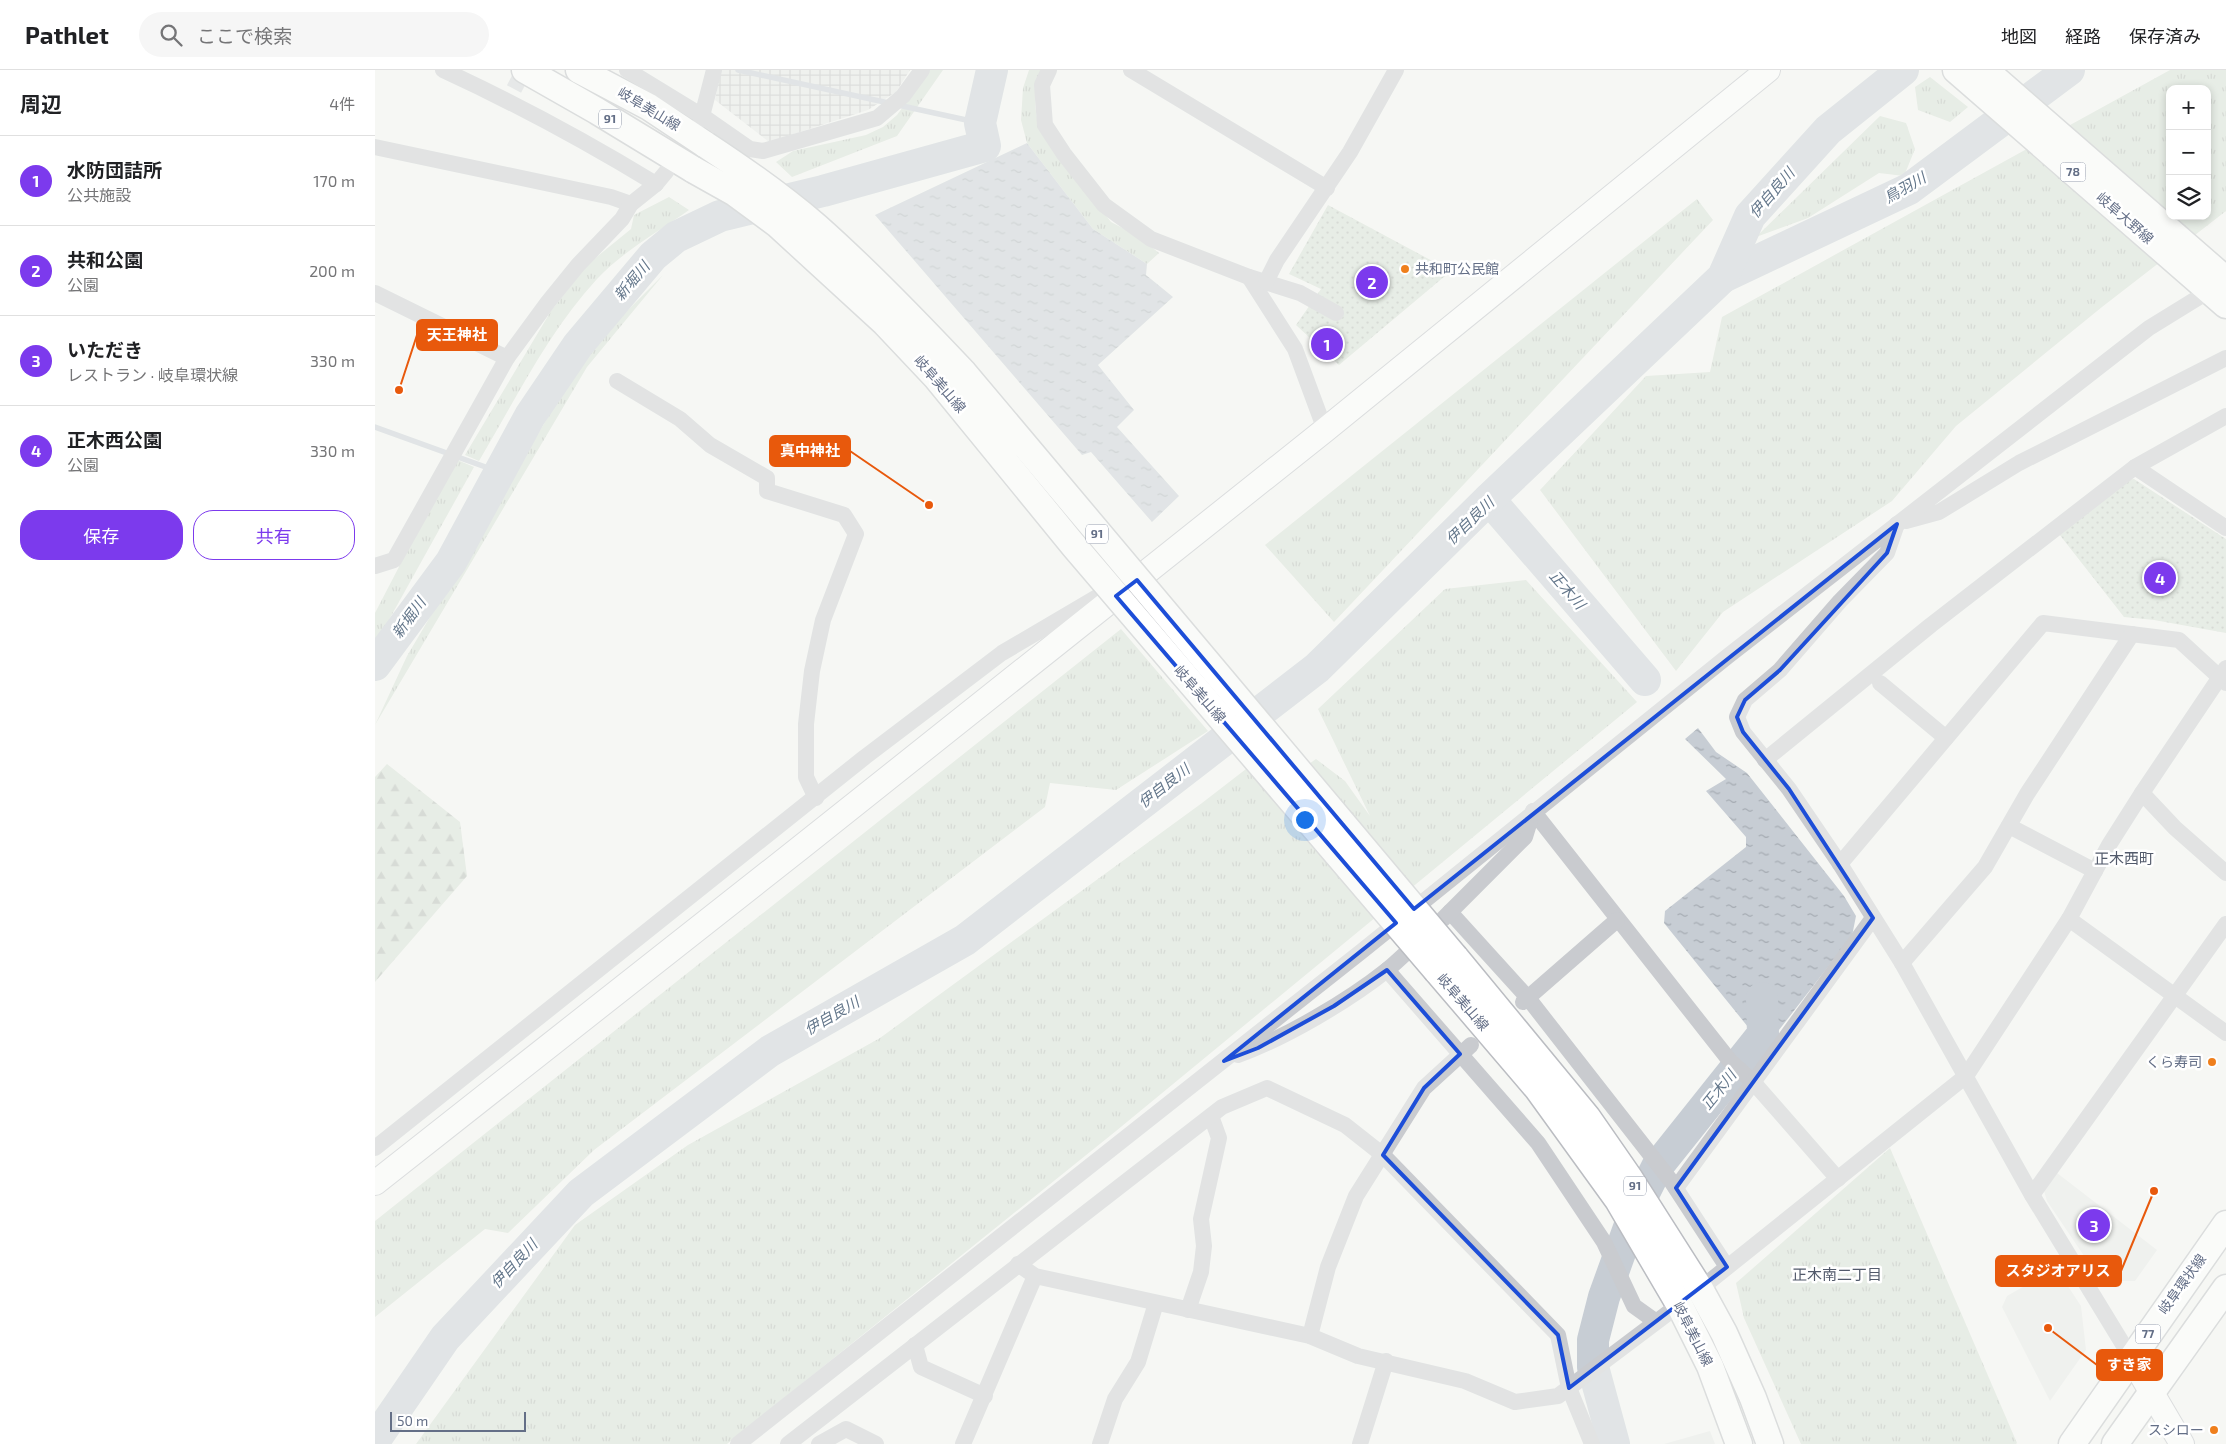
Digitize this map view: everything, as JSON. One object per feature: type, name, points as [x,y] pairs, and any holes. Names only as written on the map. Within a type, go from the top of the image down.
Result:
[{"type":"main road","name":"岐阜美山線","points":[[579,70],[649,107],[704,127],[756,179],[833,242],[908,313],[964,372],[1446,964],[1576,1140],[1618,1200],[1679,1304],[1710,1366],[1739,1444]]},
{"type":"main road","name":"岐阜大野線","points":[[1956,70],[2222,287]]},
{"type":"main road","name":"岐阜大野線","points":[[1985,70],[2197,268]]},
{"type":"main road","name":"岐阜美山線","points":[[516,86],[597,111],[735,193],[777,224],[878,317],[936,377],[1073,546],[1446,964],[1587,1117],[1630,1179],[1700,1289],[1724,1333],[1753,1398],[1770,1444]]},
{"type":"main road","name":"岐阜環状線","points":[[2071,1444],[2226,1224]]},
{"type":"main road","points":[[2115,1444],[2226,1288]]},
{"type":"street","points":[[375,566],[394,560],[507,358],[548,302],[578,265],[622,219],[631,204],[661,178],[576,136],[516,86],[443,70]]},
{"type":"street","points":[[627,70],[704,127],[750,149],[763,151],[877,118],[903,96],[922,70]]},
{"type":"street","points":[[704,127],[714,70]]},
{"type":"street","points":[[1049,70],[1042,85],[1045,125],[1064,154],[1104,205],[1151,239],[1300,293],[1336,313]]},
{"type":"street","points":[[1131,70],[1327,188]]},
{"type":"street","points":[[1266,282],[1277,260],[1327,188],[1396,70]]},
{"type":"street","points":[[375,1183],[1325,430],[1768,70]]},
{"type":"street","points":[[375,147],[611,198],[631,204]]},
{"type":"street","points":[[1249,276],[1295,349],[1325,430]]},
{"type":"street","points":[[738,1444],[1224,1061],[1533,812],[1897,524],[2149,328],[2222,287]]},
{"type":"street","points":[[375,293],[507,358]]},
{"type":"street","points":[[1897,524],[1939,512],[2019,463],[2226,358]]},
{"type":"street","points":[[617,381],[680,418],[710,445],[767,478],[767,491],[844,515],[856,534],[823,620],[812,670],[806,724],[806,777],[816,798]]},
{"type":"street","points":[[1765,760],[1931,625],[2135,467],[2226,416]]},
{"type":"street","points":[[2135,467],[2226,528]]},
{"type":"street","points":[[1897,524],[1887,553],[1840,601],[1780,670],[1745,700],[1737,717],[1743,732],[1789,789],[1840,864],[1902,963],[1967,1076],[2031,1195],[2182,1444]]},
{"type":"street","points":[[375,1148],[865,758],[1002,653],[1099,596]]},
{"type":"street","points":[[1017,1264],[1035,1276],[1310,1336],[1358,1356],[1386,1361],[1465,1381],[1515,1402],[1558,1396],[1598,1363],[1700,1289],[1967,1076],[2069,919],[2095,871],[2142,793],[2224,676],[2179,640],[2043,623],[1840,864]]},
{"type":"street","points":[[1902,963],[1985,867],[2009,826],[2132,634]]},
{"type":"street","points":[[1880,683],[1946,738]]},
{"type":"street","points":[[2142,793],[2175,828],[2226,874]]},
{"type":"street","points":[[1224,1061],[1258,1048],[1334,1006],[1387,970],[1450,912],[1525,837],[1533,812]]},
{"type":"street","points":[[1533,812],[1730,1061],[1751,1080],[1838,1180]]},
{"type":"street","points":[[2009,826],[2095,871]]},
{"type":"street","points":[[1450,912],[1526,1000],[1673,1184],[1727,1267]]},
{"type":"street","points":[[1673,1184],[1873,918]]},
{"type":"street","points":[[2069,919],[2226,1033]]},
{"type":"street","points":[[1526,1000],[1617,920]]},
{"type":"street","points":[[2031,1195],[2226,924]]},
{"type":"street","points":[[1387,970],[1465,1049],[1538,1144],[1604,1242],[1634,1306],[1655,1322]]},
{"type":"street","points":[[1310,1336],[1331,1258],[1356,1196],[1424,1088],[1465,1049]]},
{"type":"street","points":[[787,1444],[1222,1107],[1267,1088],[1345,1125],[1383,1155],[1558,1335],[1569,1388],[1592,1444]]},
{"type":"street","points":[[1188,1310],[1201,1272],[1204,1246],[1201,1219],[1219,1138],[1211,1116]]},
{"type":"street","points":[[963,1444],[1035,1276]]},
{"type":"street","points":[[1099,1444],[1115,1400],[1138,1362],[1156,1303]]},
{"type":"street","points":[[915,1344],[921,1367],[985,1396]]},
{"type":"street","points":[[1360,1444],[1386,1361]]},
{"type":"street","points":[[819,1444],[846,1429],[876,1444]]},
{"type":"highlighted area","points":[[1897,524],[1887,553],[1780,670],[1745,700],[1737,717],[1743,732],[1789,789],[1873,918],[1676,1188],[1727,1267],[1700,1289],[1569,1388],[1558,1335],[1383,1155],[1424,1088],[1460,1054],[1387,970],[1334,1006],[1258,1048],[1224,1061],[1396,923],[1116,596],[1137,580],[1414,909]]},
{"type":"shaded area","points":[[721,70],[910,70],[896,92],[868,110],[769,142],[715,100]]},
{"type":"shaded area","points":[[2057,1173],[2157,1250],[2135,1281],[2101,1281],[2047,1201],[2044,1191]]},
{"type":"shaded area","points":[[2056,1268],[2081,1306],[2086,1350],[2050,1401],[2002,1307],[2007,1296]]},
{"type":"shaded area","points":[[1710,1431],[1715,1444],[1664,1444]]},
{"type":"green space","points":[[930,70],[943,70],[897,136],[792,177],[776,162],[793,151],[866,135],[883,127],[897,115]]},
{"type":"green space","points":[[1029,70],[1044,70],[1040,79],[1035,104],[1038,121],[1045,138],[1111,222],[1138,236],[1159,253],[1147,264],[1093,229],[1027,143],[1021,120],[1023,88]]},
{"type":"green space","points":[[2170,70],[2226,70],[2226,211],[2102,307],[1956,426],[1892,501],[1723,612],[1676,671],[1540,490],[1646,376],[1710,372],[1722,317]]},
{"type":"green space","points":[[1930,77],[1968,107],[1950,122],[1918,110],[1915,87]]},
{"type":"green space","points":[[1880,116],[1906,123],[1915,149],[1904,176],[1879,173],[1808,218],[1756,237]]},
{"type":"green space","points":[[669,197],[689,210],[629,251],[597,279],[579,299],[548,344],[479,461],[465,455],[551,311],[588,264],[631,229],[634,215]]},
{"type":"green space","points":[[1697,199],[1713,220],[1334,622],[1265,545]]},
{"type":"green space","points":[[1328,205],[1451,271],[1339,365],[1296,325],[1321,289],[1289,274]]},
{"type":"green space","points":[[663,275],[587,367],[375,725],[407,656],[587,351]]},
{"type":"green space","points":[[455,459],[474,467],[375,645],[375,613]]},
{"type":"green space","points":[[2134,479],[2226,539],[2226,633],[2154,620],[2124,617],[2059,534],[2125,480]]},
{"type":"green space","points":[[1526,580],[1637,702],[1116,1131],[727,1444],[416,1444],[575,1225],[688,1145],[880,1038],[1202,803],[1259,759],[1276,787],[1316,759],[1345,781],[1370,816],[1318,709],[1445,589]]},
{"type":"green space","points":[[1121,629],[1208,731],[1116,790],[1050,783],[1045,807],[594,1150],[508,1233],[485,1229],[375,1317],[375,1221]]},
{"type":"green space","points":[[387,764],[460,822],[467,876],[375,982],[375,777]]},
{"type":"green space","points":[[1890,1148],[2016,1444],[1801,1444],[1744,1318],[1736,1283]]},
{"type":"water","points":[[1027,143],[1093,229],[1147,264],[1146,275],[1173,297],[1098,365],[1134,410],[1117,427],[1179,496],[1152,522],[1091,452],[1082,455],[875,215]]},
{"type":"water","points":[[1698,728],[1716,752],[1747,773],[1844,896],[1856,916],[1852,936],[1765,1048],[1664,923],[1665,911],[1746,847],[1746,837],[1706,791],[1726,779],[1685,739]]},
{"type":"waterway","points":[[738,70],[980,123]]},
{"type":"waterway","name":"新堀川","points":[[375,665],[451,562],[530,416],[578,345],[653,256],[676,237],[720,216],[823,191],[985,146],[980,123],[992,70]]},
{"type":"waterway","name":"伊自良川","points":[[375,1440],[445,1338],[581,1193],[770,1051],[965,940],[1317,668],[1489,499],[1723,277],[1750,216],[1828,130],[1903,70]]},
{"type":"waterway","name":"鳥羽川","points":[[1723,277],[1909,189],[2069,70]]},
{"type":"waterway","points":[[375,427],[491,469]]},
{"type":"waterway","name":"正木川","points":[[1489,499],[1645,680]]},
{"type":"waterway","name":"正木川","points":[[1614,1444],[1593,1367],[1593,1340],[1604,1297],[1635,1211],[1657,1167],[1763,1034],[1762,998]]},
{"type":"tunnel","points":[[514,89],[524,70]]},
{"type":"place","name":"共和町公民館","points":[[1405,269]]},
{"type":"place","name":"共和公園","points":[[1372,282]]},
{"type":"place","name":"水防団詰所","points":[[1327,344]]},
{"type":"place","name":"天王神社","points":[[399,390]]},
{"type":"place","name":"真中神社","points":[[929,505]]},
{"type":"place","name":"正木西公園","points":[[2160,578]]},
{"type":"place","name":"くら寿司","points":[[2212,1062]]},
{"type":"place","name":"スタジオアリス","points":[[2154,1191]]},
{"type":"place","name":"いただき","points":[[2094,1225]]},
{"type":"place","name":"すき家","points":[[2048,1328]]},
{"type":"place","name":"スシロー","points":[[2214,1430]]},
{"type":"district","name":"正木西町","points":[[2124,859]]},
{"type":"district","name":"正木南二丁目","points":[[1837,1275]]}]
